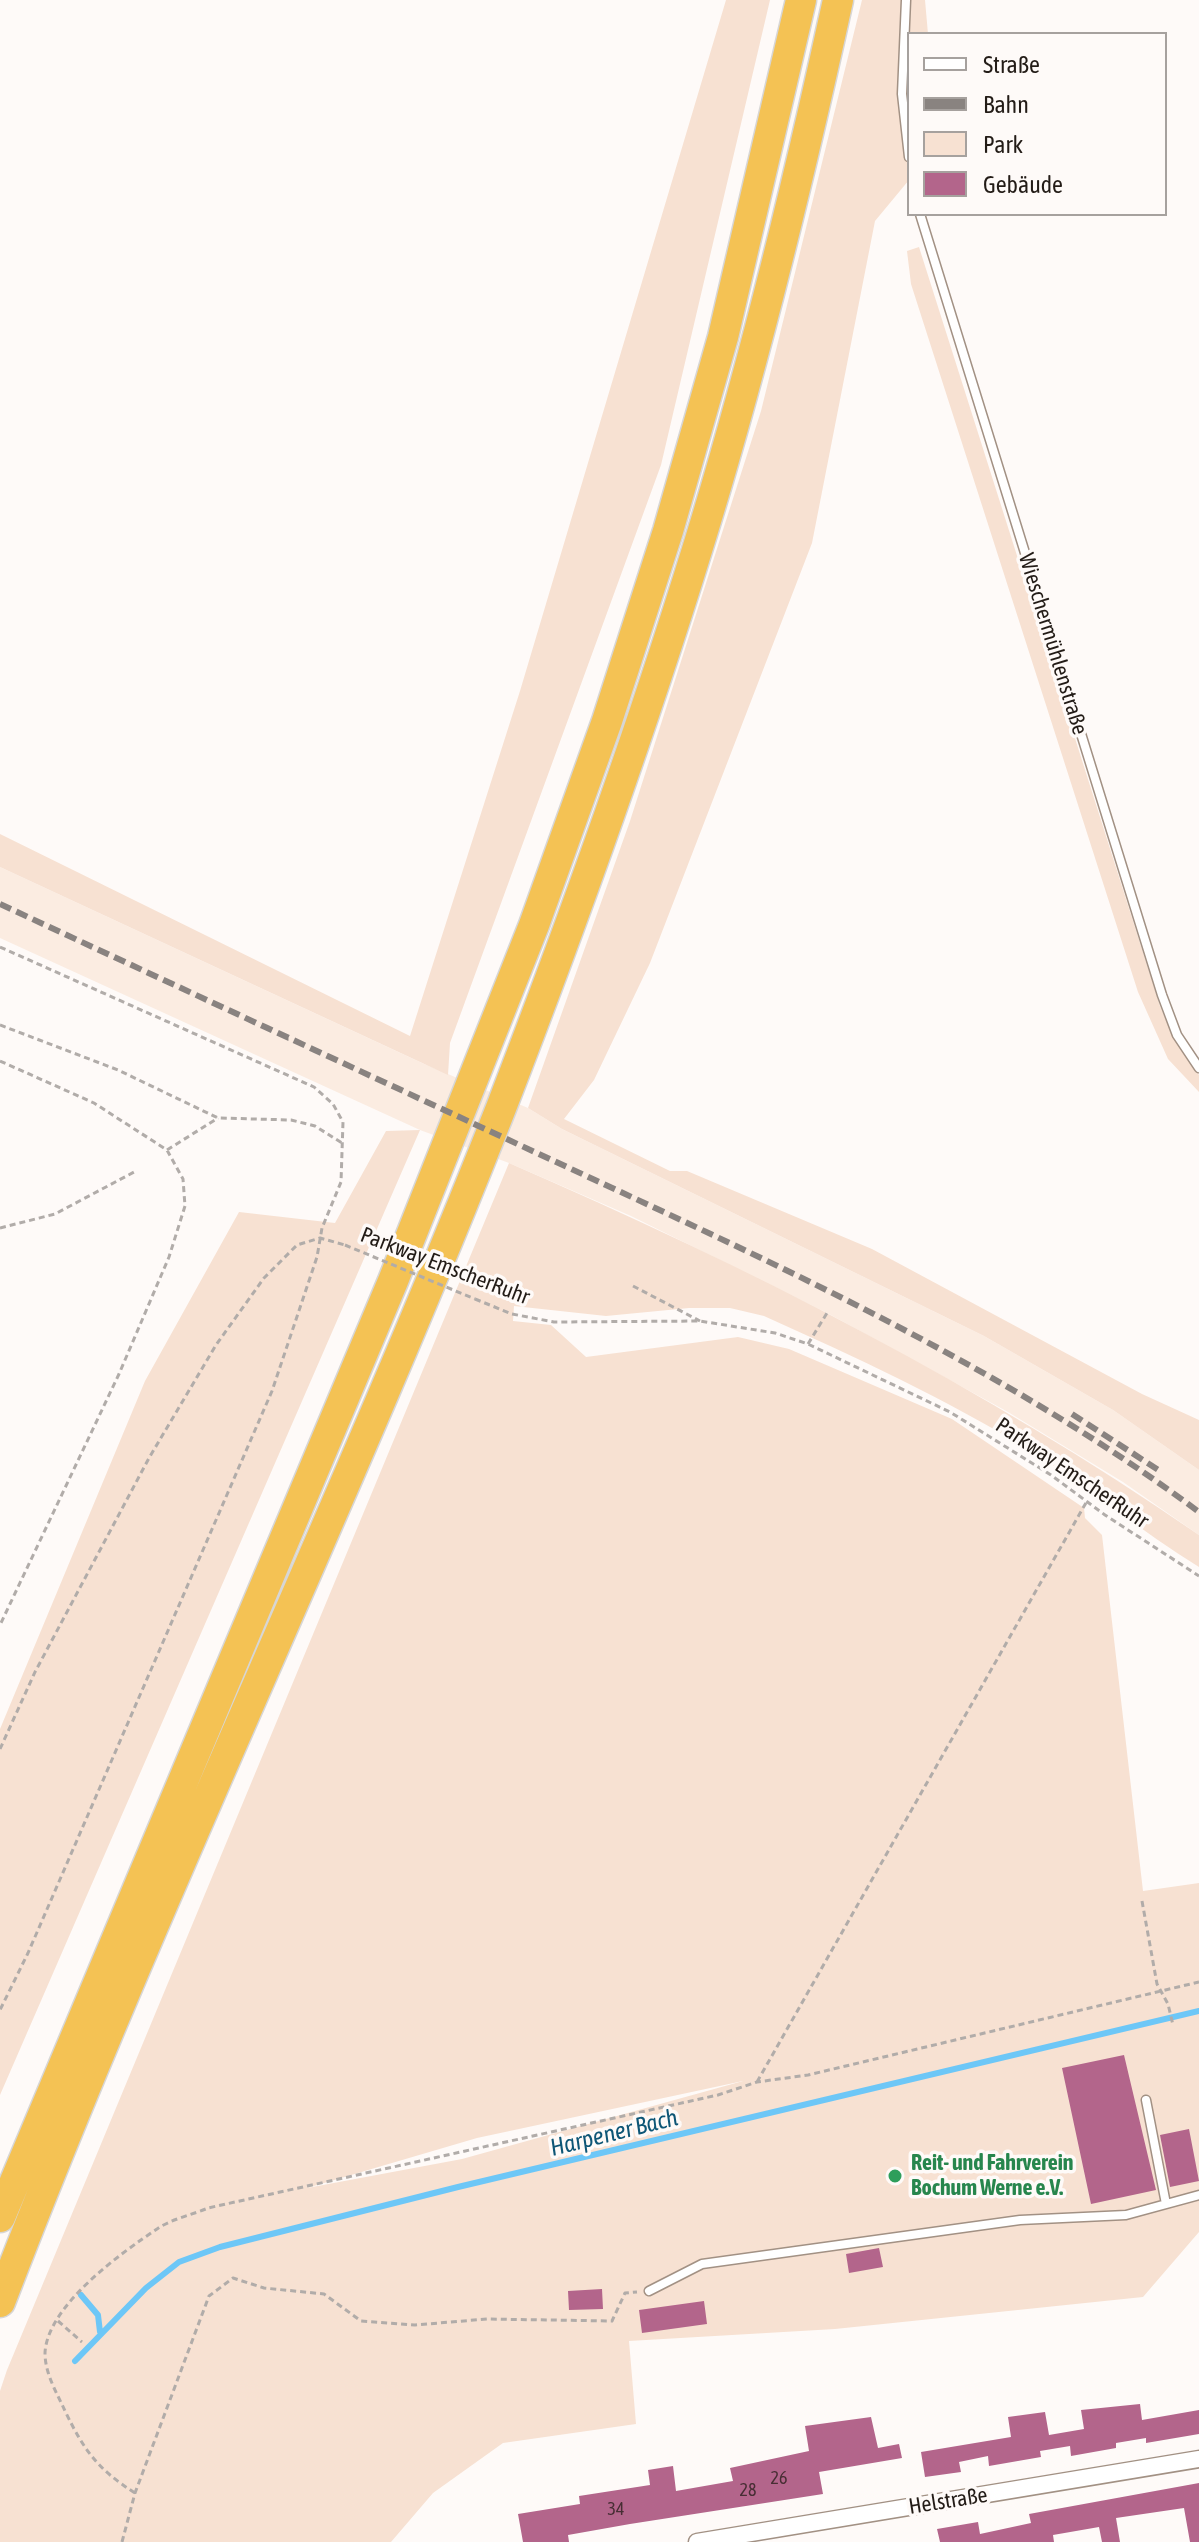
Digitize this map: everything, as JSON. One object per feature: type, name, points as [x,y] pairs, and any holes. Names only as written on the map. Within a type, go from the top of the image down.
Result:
[{"type":"highway","points":[[0,2217],[393,1281],[534,925],[607,721],[673,516],[723,337],[801,0]]},
{"type":"highway","points":[[0,2302],[92,2075],[423,1298],[576,908],[638,733],[699,545],[758,331],[838,0]]},
{"type":"street","name":"Helstraße","points":[[697,2542],[1199,2459]]},
{"type":"lane","points":[[906,0],[902,94],[907,139]]},
{"type":"lane","name":"Wieschermühlenstraße","points":[[921,216],[1162,995],[1177,1035],[1199,1068]]},
{"type":"lane","points":[[1146,2100],[1166,2204]]},
{"type":"lane","points":[[649,2291],[702,2264],[1006,2222],[1126,2215],[1199,2195]]},
{"type":"path","points":[[0,947],[314,1087],[333,1104],[343,1122],[341,1182],[272,1391],[34,1939],[0,2010]]},
{"type":"path","points":[[0,1025],[118,1070],[218,1118],[291,1120],[315,1126],[342,1143]]},
{"type":"path","points":[[0,1061],[94,1103],[167,1150],[183,1179],[185,1206],[169,1257],[87,1447],[0,1625]]},
{"type":"path","points":[[167,1150],[218,1118]]},
{"type":"path","points":[[0,1228],[55,1214],[136,1171]]},
{"type":"path","points":[[0,1749],[35,1672],[142,1471],[216,1345],[283,1256],[308,1239],[320,1238]]},
{"type":"path","name":"Parkway EmscherRuhr","points":[[320,1238],[345,1245],[512,1314],[554,1322],[700,1321],[775,1333],[808,1344],[950,1412],[1199,1576]]},
{"type":"path","points":[[633,1286],[700,1321]]},
{"type":"path","points":[[808,1344],[827,1313]]},
{"type":"path","points":[[757,2082],[1087,1501]]},
{"type":"path","points":[[1142,1901],[1160,1991],[1168,2004],[1173,2025]]},
{"type":"path","points":[[135,2493],[111,2478],[85,2452],[49,2377],[45,2351],[66,2303],[119,2257],[159,2228],[208,2208],[718,2095],[757,2082],[808,2075],[1199,1982]]},
{"type":"path","points":[[122,2542],[135,2493],[209,2296],[233,2278],[264,2288],[324,2294],[361,2321],[415,2325],[487,2319],[612,2321],[625,2293],[649,2291]]},
{"type":"path","points":[[58,2321],[82,2342]]},
{"type":"shaded area","points":[[0,867],[422,1063],[528,1108],[562,1129],[984,1336],[1113,1410],[1199,1470],[1199,1535],[1123,1482],[1008,1412],[829,1314],[631,1216],[509,1163],[420,1130],[0,938]]},
{"type":"green space","points":[[726,0],[770,0],[661,465],[450,1043],[448,1075],[0,867],[0,834],[410,1036],[520,691]]},
{"type":"green space","points":[[862,0],[925,0],[928,32],[907,32],[907,182],[875,221],[812,543],[650,963],[594,1080],[564,1119],[670,1171],[687,1171],[872,1249],[1142,1394],[1199,1420],[1199,1470],[1113,1410],[984,1336],[562,1129],[528,1108],[630,821],[761,411]]},
{"type":"green space","points":[[919,247],[1160,1006],[1174,1039],[1199,1075],[1199,1092],[1168,1059],[1138,992],[911,284],[907,251]]},
{"type":"green space","points":[[420,1130],[0,2095],[0,1729],[145,1381],[239,1212],[335,1223],[386,1131]]},
{"type":"green space","points":[[509,1163],[688,1244],[863,1332],[1034,1429],[1199,1535],[1199,1567],[1000,1433],[900,1380],[764,1316],[730,1308],[689,1308],[606,1316],[514,1306],[513,1321],[551,1325],[586,1357],[738,1337],[789,1349],[952,1419],[1084,1508],[1085,1518],[1102,1535],[1143,1891],[1199,1883],[1199,2232],[1143,2297],[835,2329],[629,2341],[636,2424],[503,2443],[433,2493],[391,2542],[0,2542],[0,2391]],"holes":[[[743,2081],[462,2159],[307,2188],[477,2138]]]},
{"type":"building","points":[[1124,2055],[1156,2190],[1091,2204],[1062,2068]]},
{"type":"building","points":[[1189,2129],[1199,2181],[1170,2187],[1160,2135]]},
{"type":"building","points":[[879,2248],[883,2267],[849,2273],[846,2254]]},
{"type":"building","points":[[602,2289],[603,2309],[569,2310],[568,2291]]},
{"type":"building","points":[[704,2301],[707,2324],[642,2333],[639,2310]]},
{"type":"building","points":[[1140,2404],[1142,2420],[1199,2410],[1199,2434],[1146,2443],[1146,2438],[1116,2443],[1116,2448],[1071,2456],[1070,2446],[1040,2451],[1041,2457],[989,2466],[988,2456],[959,2462],[961,2472],[925,2477],[921,2452],[1011,2437],[1008,2417],[1045,2412],[1049,2435],[1084,2429],[1081,2410]]},
{"type":"building","points":[[871,2417],[878,2448],[899,2444],[902,2458],[819,2472],[823,2494],[568,2535],[569,2542],[523,2542],[518,2514],[580,2504],[579,2496],[650,2485],[648,2470],[673,2466],[676,2491],[733,2481],[730,2468],[809,2451],[805,2426]]},
{"type":"building","points":[[1199,2483],[1199,2542],[1190,2542],[1184,2508],[1116,2518],[1120,2542],[1102,2542],[1099,2527],[1053,2535],[1054,2542],[940,2542],[937,2529],[978,2522],[980,2534],[1031,2523],[1029,2514]]},
{"type":"waterway","name":"Harpener Bach","points":[[75,2361],[146,2288],[179,2262],[220,2247],[458,2187],[1199,2011]]},
{"type":"waterway","points":[[81,2295],[98,2315],[100,2332]]},
{"type":"railway","points":[[0,904],[829,1291],[982,1372],[1056,1416],[1129,1462],[1199,1512]]},
{"type":"railway","points":[[1072,1414],[1160,1471]]},
{"type":"place","name":"Reit- und Fahrverein Bochum Werne e.V.","points":[[895,2176]]}]
